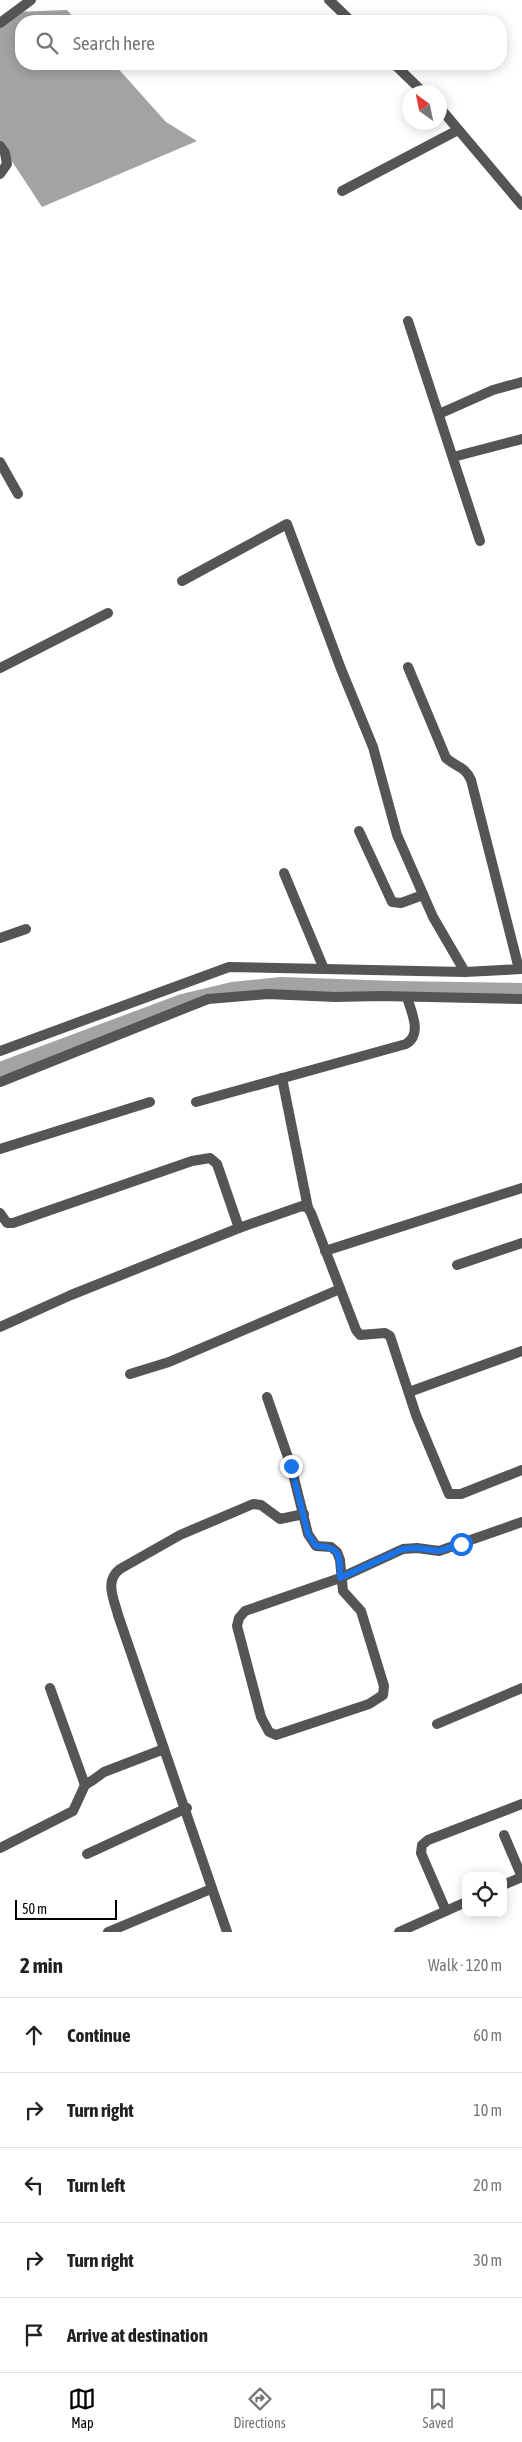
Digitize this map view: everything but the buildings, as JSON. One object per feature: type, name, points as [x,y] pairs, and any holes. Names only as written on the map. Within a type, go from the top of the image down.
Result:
[{"type":"street","points":[[0,23],[30,0]]},
{"type":"street","points":[[329,0],[345,15]]},
{"type":"street","points":[[400,70],[416,85]]},
{"type":"street","points":[[447,117],[522,205]]},
{"type":"street","points":[[342,191],[458,130]]},
{"type":"street","points":[[0,146],[5,153],[7,164],[0,174]]},
{"type":"street","points":[[408,321],[480,541]]},
{"type":"street","points":[[439,414],[493,390],[522,382]]},
{"type":"street","points":[[453,457],[522,439]]},
{"type":"street","points":[[0,462],[18,494]]},
{"type":"street","points":[[182,581],[287,524],[341,669],[373,747],[398,835],[423,895],[464,972]]},
{"type":"street","points":[[0,668],[108,612]]},
{"type":"street","points":[[0,1051],[229,967],[464,972],[520,969],[471,780],[463,767],[451,763],[446,758],[408,667]]},
{"type":"street","points":[[359,830],[392,902],[401,903],[423,895]]},
{"type":"street","points":[[284,873],[324,969]]},
{"type":"street","points":[[0,938],[26,929]]},
{"type":"street","points":[[0,1082],[60,1060],[208,999],[268,994],[522,999]]},
{"type":"street","points":[[196,1102],[406,1044],[416,1034],[407,997]]},
{"type":"street","points":[[282,1078],[308,1208],[351,1321],[360,1335],[385,1333],[390,1336],[409,1392],[449,1494],[462,1494],[522,1470]]},
{"type":"street","points":[[0,1149],[150,1102]]},
{"type":"street","points":[[0,1213],[7,1223],[13,1223],[192,1161],[210,1158],[217,1164],[239,1228]]},
{"type":"street","points":[[325,1250],[522,1188]]},
{"type":"street","points":[[0,1327],[71,1295],[239,1228],[295,1207],[308,1208]]},
{"type":"street","points":[[457,1265],[522,1243]]},
{"type":"street","points":[[130,1374],[169,1362],[340,1289]]},
{"type":"street","points":[[409,1392],[522,1351]]},
{"type":"street","points":[[267,1397],[291,1466],[311,1542],[316,1546],[331,1546],[337,1552],[340,1560],[340,1578],[343,1591],[361,1611],[384,1686],[383,1695],[368,1704],[276,1735],[269,1732],[262,1717],[237,1626],[245,1611],[340,1578],[403,1549],[417,1548],[439,1551],[522,1522]]},
{"type":"street","points":[[227,1932],[211,1889],[186,1808],[118,1615],[111,1589],[114,1574],[180,1535],[253,1504],[261,1505],[280,1519],[304,1514]]},
{"type":"street","points":[[50,1688],[85,1785]]},
{"type":"street","points":[[437,1724],[522,1688]]},
{"type":"street","points":[[0,1847],[73,1811],[85,1785],[104,1772],[164,1749]]},
{"type":"street","points":[[446,1911],[421,1853],[422,1845],[428,1840],[522,1804]]},
{"type":"street","points":[[87,1854],[186,1808]]},
{"type":"street","points":[[504,1835],[522,1877],[507,1883]]},
{"type":"street","points":[[108,1932],[211,1889]]},
{"type":"street","points":[[399,1932],[462,1904]]},
{"type":"shaded area","points":[[67,10],[72,15],[15,15],[15,70],[119,70],[166,122],[197,141],[42,207],[0,143],[0,27],[14,12]]},
{"type":"waterway","points":[[0,1069],[182,1001],[232,989],[281,984],[522,990]]},
{"type":"route","points":[[291,1466],[311,1542],[316,1546],[331,1546],[337,1552],[340,1560],[340,1578],[403,1549],[417,1548],[439,1551],[461,1544]]}]
